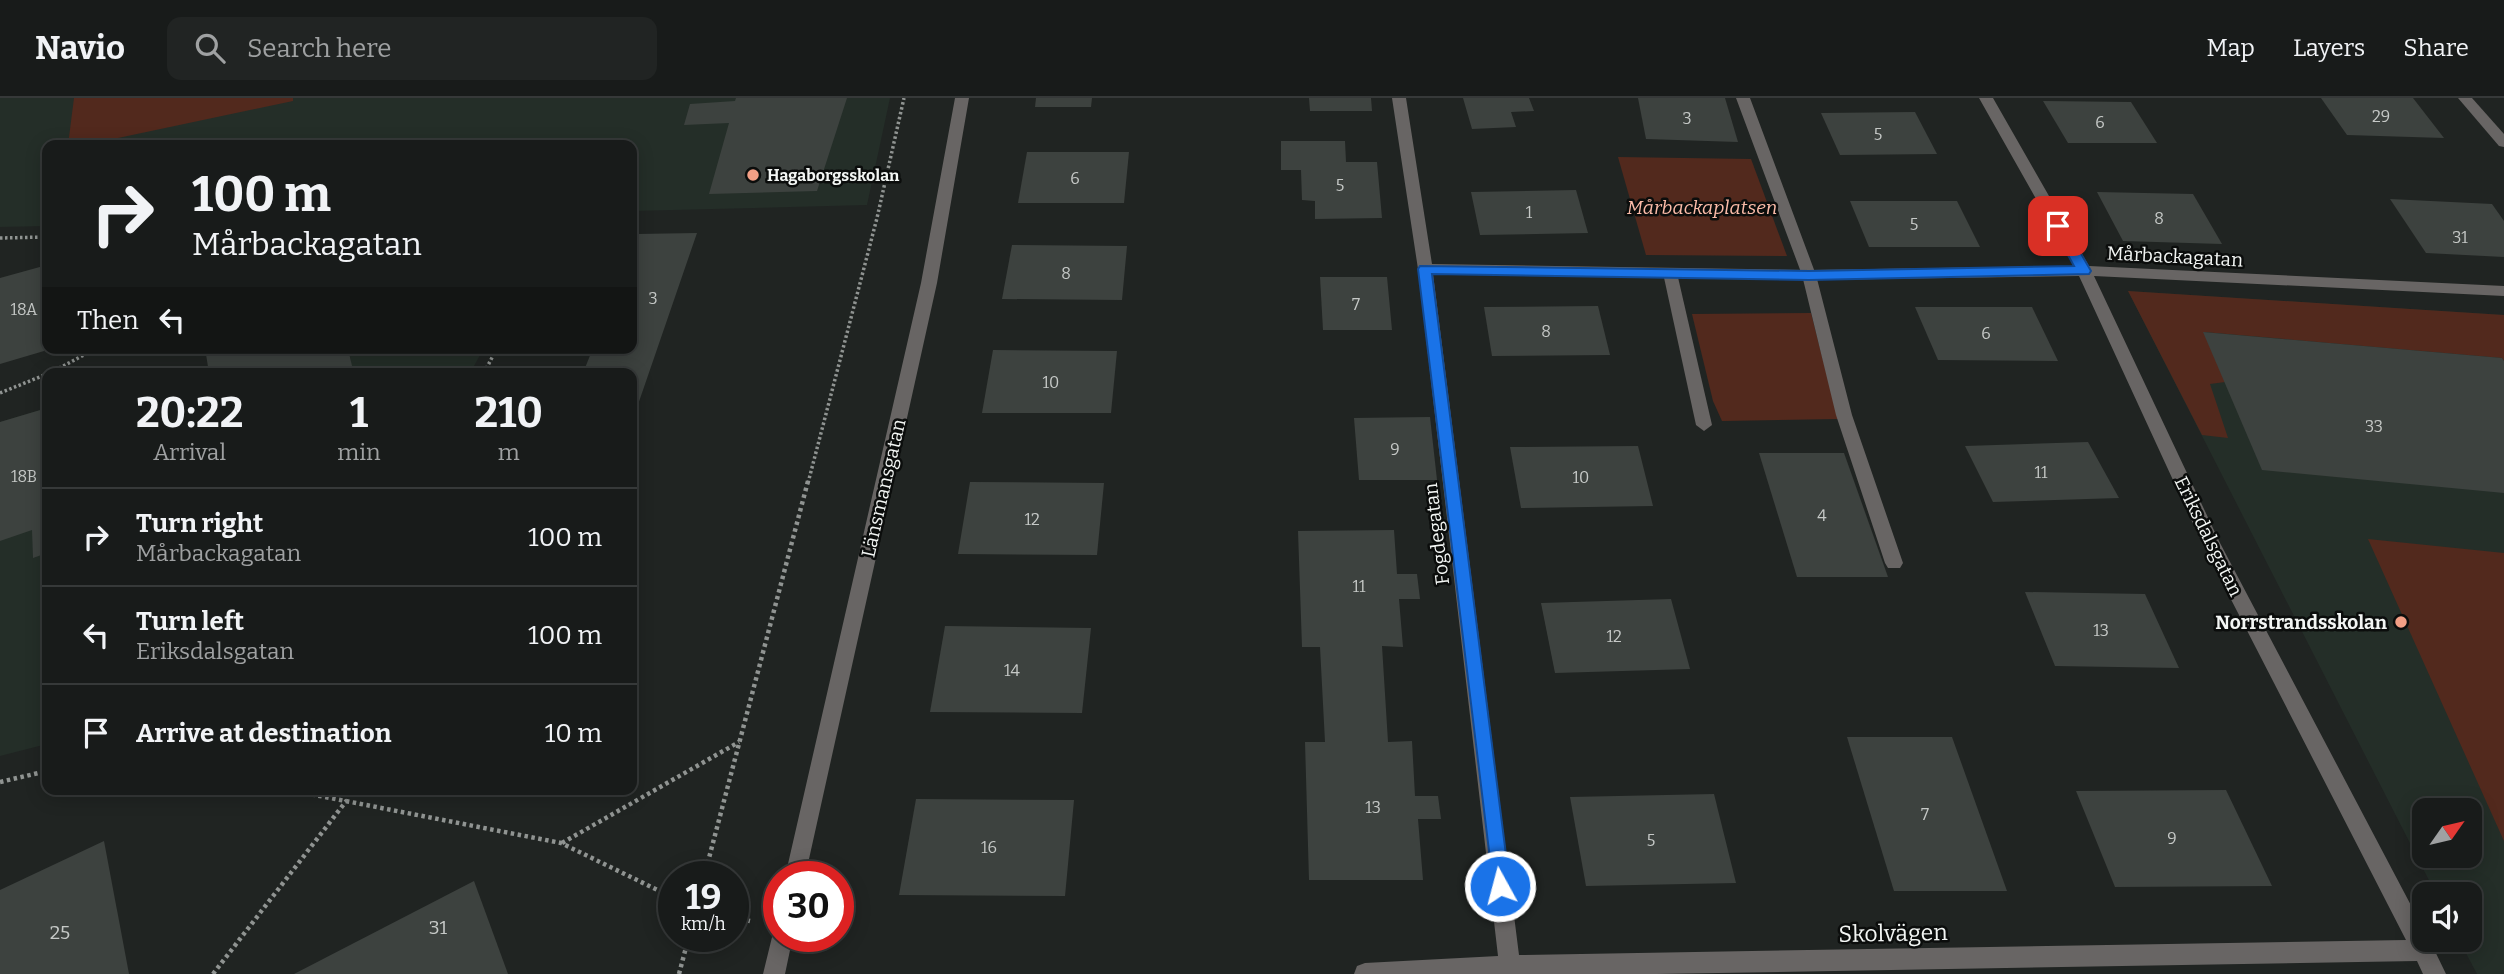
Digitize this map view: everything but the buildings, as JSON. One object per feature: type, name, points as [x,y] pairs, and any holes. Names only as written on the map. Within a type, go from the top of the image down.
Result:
[{"type":"street","name":"Länsmansgatan","points":[[799,861],[929,283],[962,98]]},
{"type":"street","name":"Fogdegatan","points":[[1399,98],[1425,269],[1510,966]]},
{"type":"street","points":[[1743,98],[1809,275],[1844,415],[1894,563]]},
{"type":"street","name":"Eriksdalsgatan","points":[[1986,98],[2084,271],[2211,543],[2412,929]]},
{"type":"street","points":[[2465,98],[2504,143]]},
{"type":"street","name":"Mårbackagatan","points":[[1425,269],[1809,275],[2084,271],[2504,290]]},
{"type":"street","points":[[1670,273],[1704,425]]},
{"type":"street","name":"Skolvägen","points":[[1366,974],[1510,966],[2412,950]]},
{"type":"street","points":[[774,974],[779,952]]},
{"type":"street","name":"Eriksdalsgatan","points":[[2424,952],[2435,974]]},
{"type":"path","points":[[708,861],[877,218],[904,98]]},
{"type":"path","points":[[0,238],[42,237]]},
{"type":"path","points":[[59,368],[85,354]]},
{"type":"path","points":[[0,393],[42,376]]},
{"type":"path","points":[[561,843],[739,742]]},
{"type":"path","points":[[0,782],[42,772]]},
{"type":"path","points":[[318,795],[561,843],[658,890]]},
{"type":"path","points":[[213,974],[347,800]]},
{"type":"path","points":[[679,974],[685,952]]},
{"type":"shaded area","name":"Hagaborgsskolan","points":[[0,98],[890,98],[867,205],[637,211],[637,140],[42,140],[42,226],[0,227]]},
{"type":"shaded area","name":"Norrstrandsskolan","points":[[2128,291],[2504,315],[2504,974],[2477,974],[2465,952],[2482,952],[2482,882],[2430,882],[2423,868],[2482,868],[2482,798],[2412,798],[2412,847]]},
{"type":"shaded area","points":[[349,354],[481,354],[473,368],[331,368],[351,361]]},
{"type":"shaded area","points":[[42,409],[42,745],[0,756],[0,422]]},
{"type":"green space","points":[[74,98],[293,98],[293,101],[109,140],[69,140]]},
{"type":"green space","name":"Mårbackaplatsen","points":[[1618,157],[1751,159],[1787,256],[1646,255]]},
{"type":"green space","points":[[2128,291],[2504,315],[2504,361],[2502,358],[2204,332],[2225,382],[2210,384],[2228,438],[2202,435]]},
{"type":"green space","points":[[1811,313],[1838,419],[1722,421],[1713,401],[1692,314]]},
{"type":"green space","points":[[2368,539],[2504,553],[2504,841]]},
{"type":"place","name":"Hagaborgsskolan","points":[[753,175]]},
{"type":"place","name":"Norrstrandsskolan","points":[[2401,622]]},
{"type":"route","points":[[1500,886],[1425,269],[1809,275],[2084,271],[2058,226]]}]
